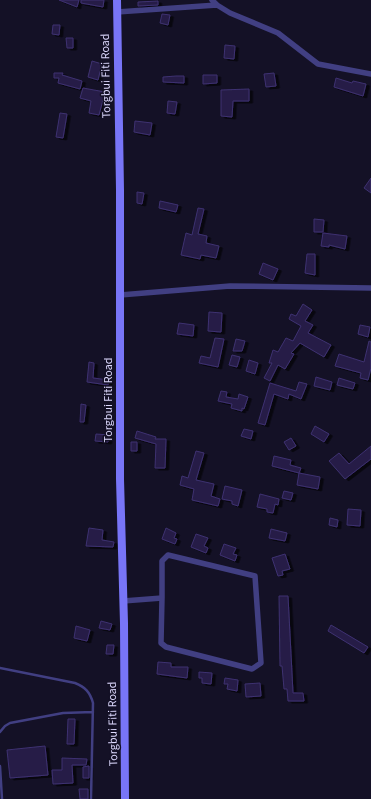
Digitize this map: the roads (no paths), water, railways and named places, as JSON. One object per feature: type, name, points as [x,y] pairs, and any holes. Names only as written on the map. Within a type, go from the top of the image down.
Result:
[{"type":"street","name":"Torgbui Fiti Road","points":[[117,0],[120,479],[125,799]]},
{"type":"street","points":[[212,0],[230,13],[278,33],[318,64],[371,74]]},
{"type":"street","points":[[117,12],[217,5]]},
{"type":"street","points":[[120,295],[230,286],[371,288]]},
{"type":"street","points":[[168,554],[255,576],[261,663],[252,669],[166,648],[161,643],[162,598],[162,561],[168,554]]},
{"type":"street","points":[[123,601],[162,598]]},
{"type":"lane","points":[[0,668],[81,686],[91,696],[93,712],[91,799]]},
{"type":"lane","points":[[0,730],[10,723],[63,713],[93,712]]},
{"type":"lane","points":[[0,766],[2,799]]}]
